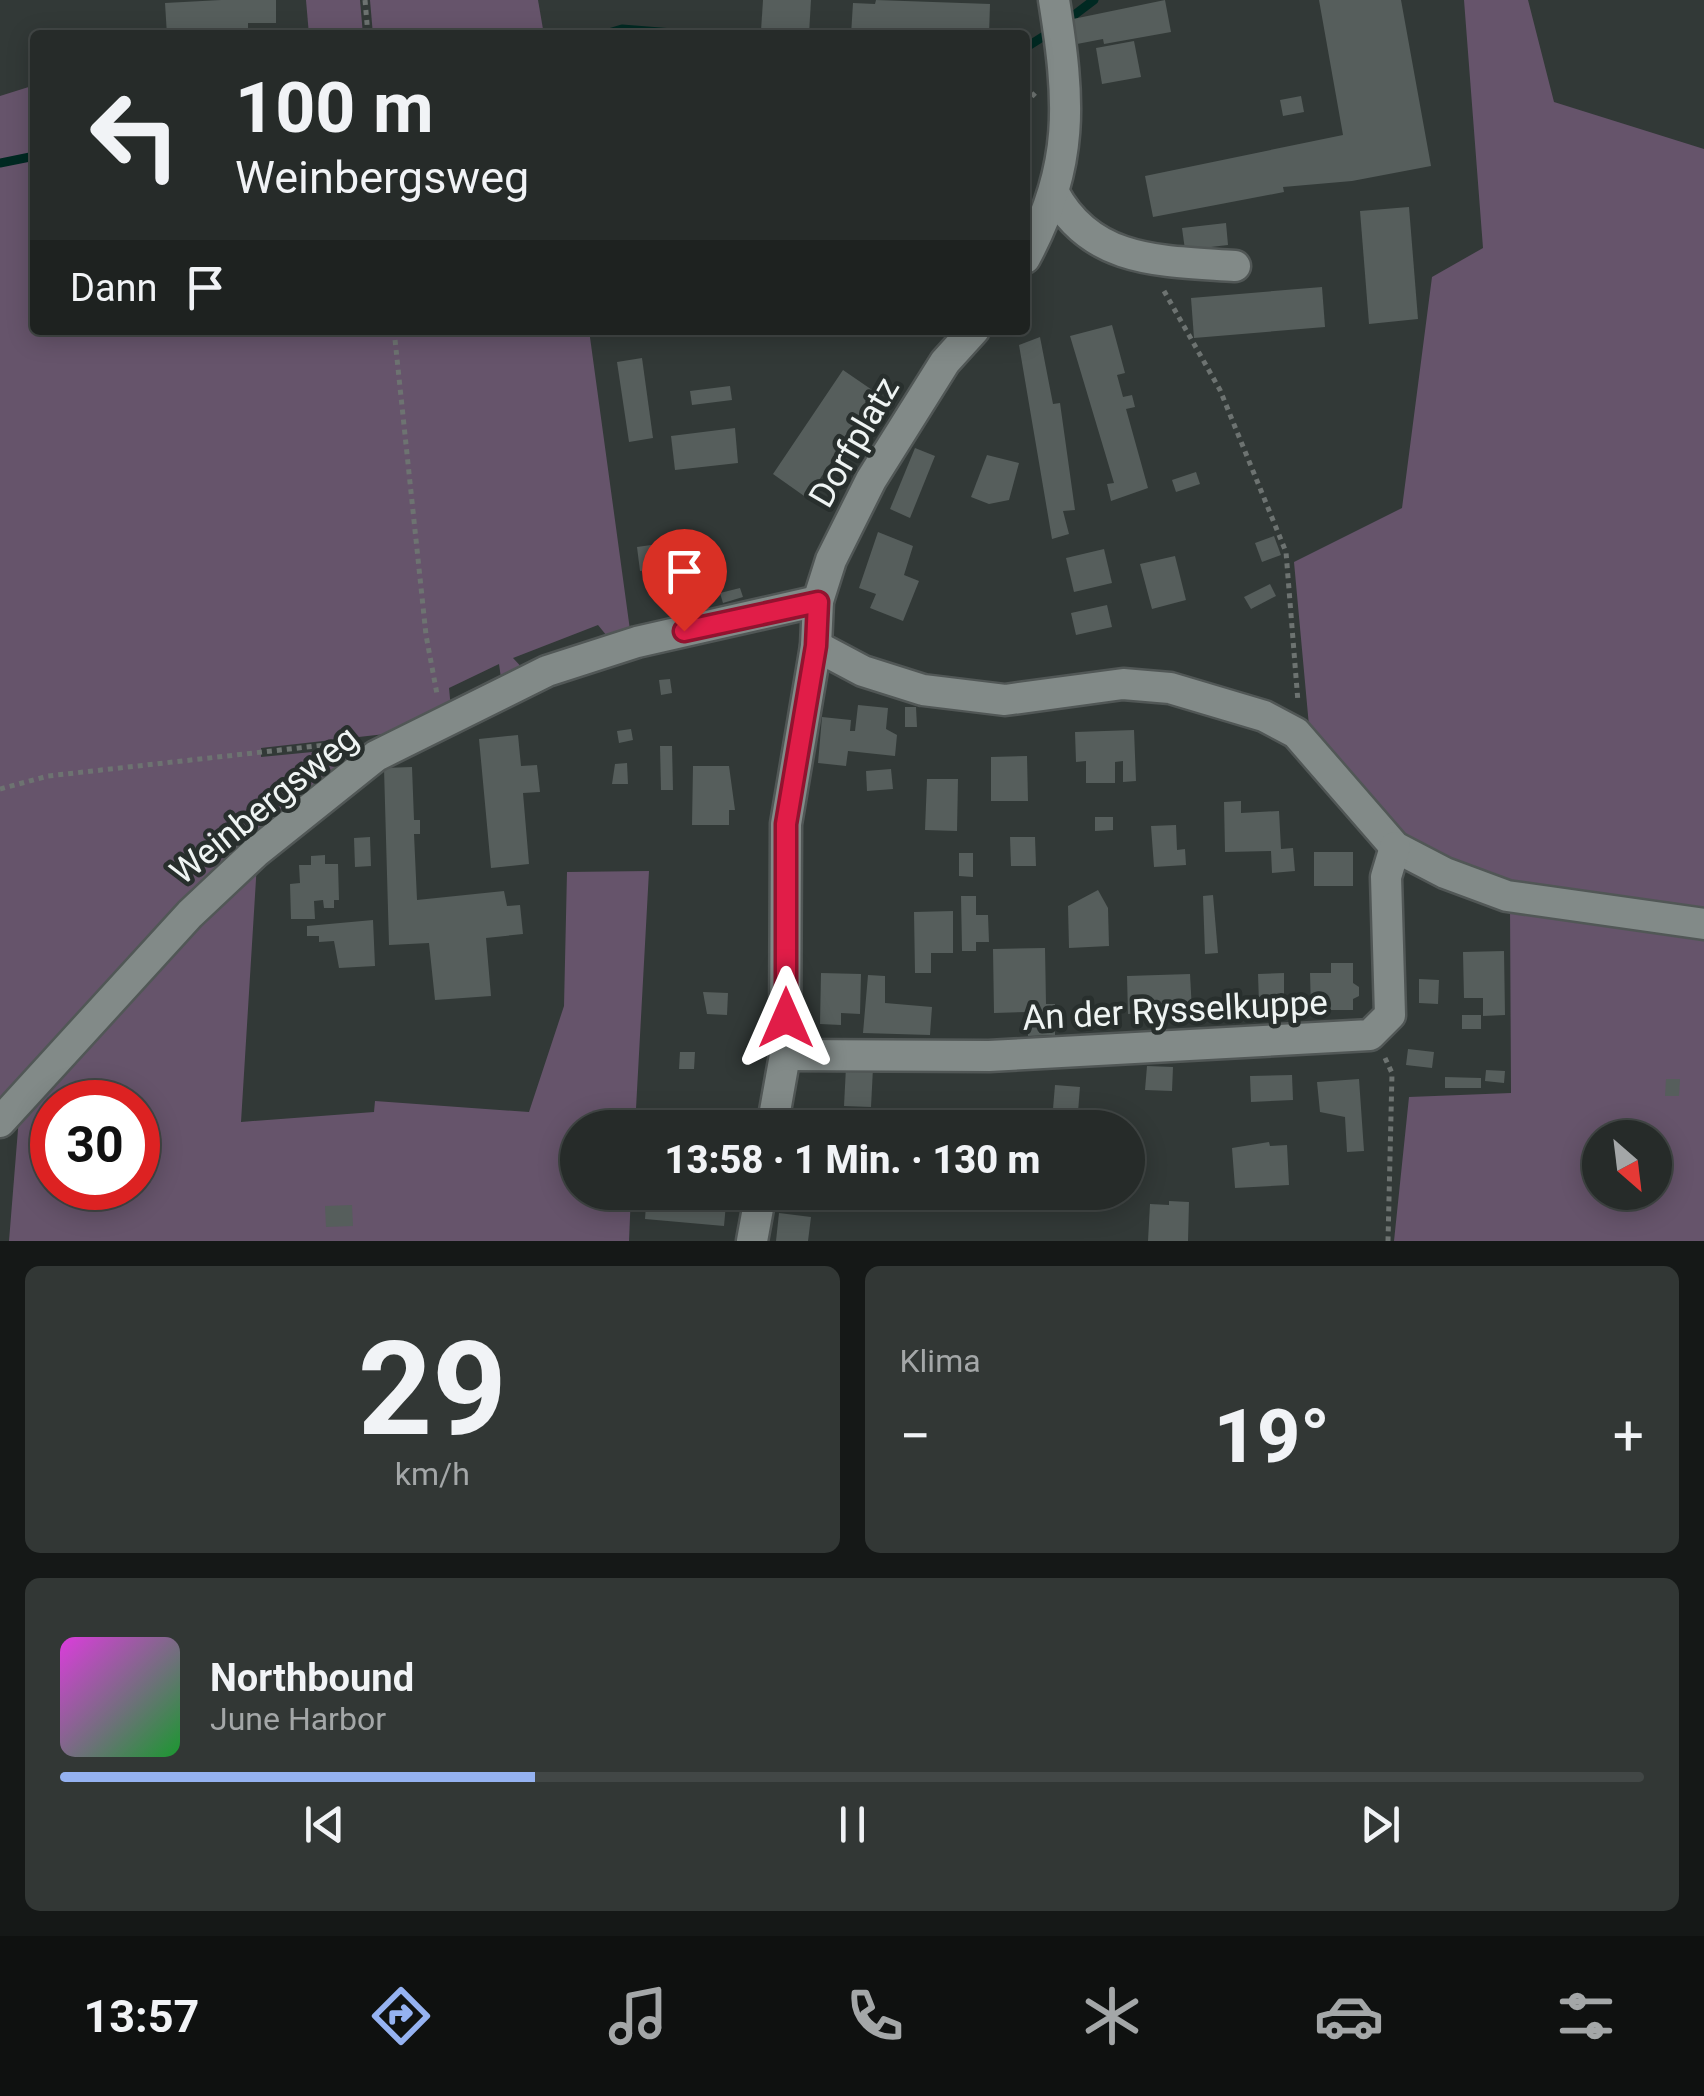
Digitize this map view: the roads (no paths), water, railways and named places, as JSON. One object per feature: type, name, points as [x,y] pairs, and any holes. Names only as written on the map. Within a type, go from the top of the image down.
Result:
[{"type":"street","points":[[1030,247],[1054,193],[1068,129],[1055,5]]},
{"type":"street","points":[[1054,193],[1066,216],[1111,251],[1143,260],[1235,266]]},
{"type":"street","name":"Dorfplatz","points":[[775,1110],[785,1054],[786,824],[816,646],[818,602],[831,560],[871,480],[944,362],[969,335]]},
{"type":"street","name":"Weinbergsweg","points":[[0,1122],[190,914],[256,852],[373,759],[547,671],[638,642],[818,602]]},
{"type":"street","points":[[816,646],[863,671],[922,690],[1005,700],[1123,684],[1170,688],[1264,716],[1296,733],[1395,847],[1445,874],[1507,896],[1704,924]]},
{"type":"street","name":"An der Rysselkuppe","points":[[785,1054],[988,1056],[1370,1036],[1390,1015],[1386,877],[1395,847]]},
{"type":"street","points":[[752,1241],[757,1210]]},
{"type":"waterway","points":[[1065,22],[1094,0]]},
{"type":"waterway","points":[[619,30],[635,30]]},
{"type":"waterway","points":[[1030,45],[1052,31]]},
{"type":"waterway","points":[[0,163],[30,157]]}]
